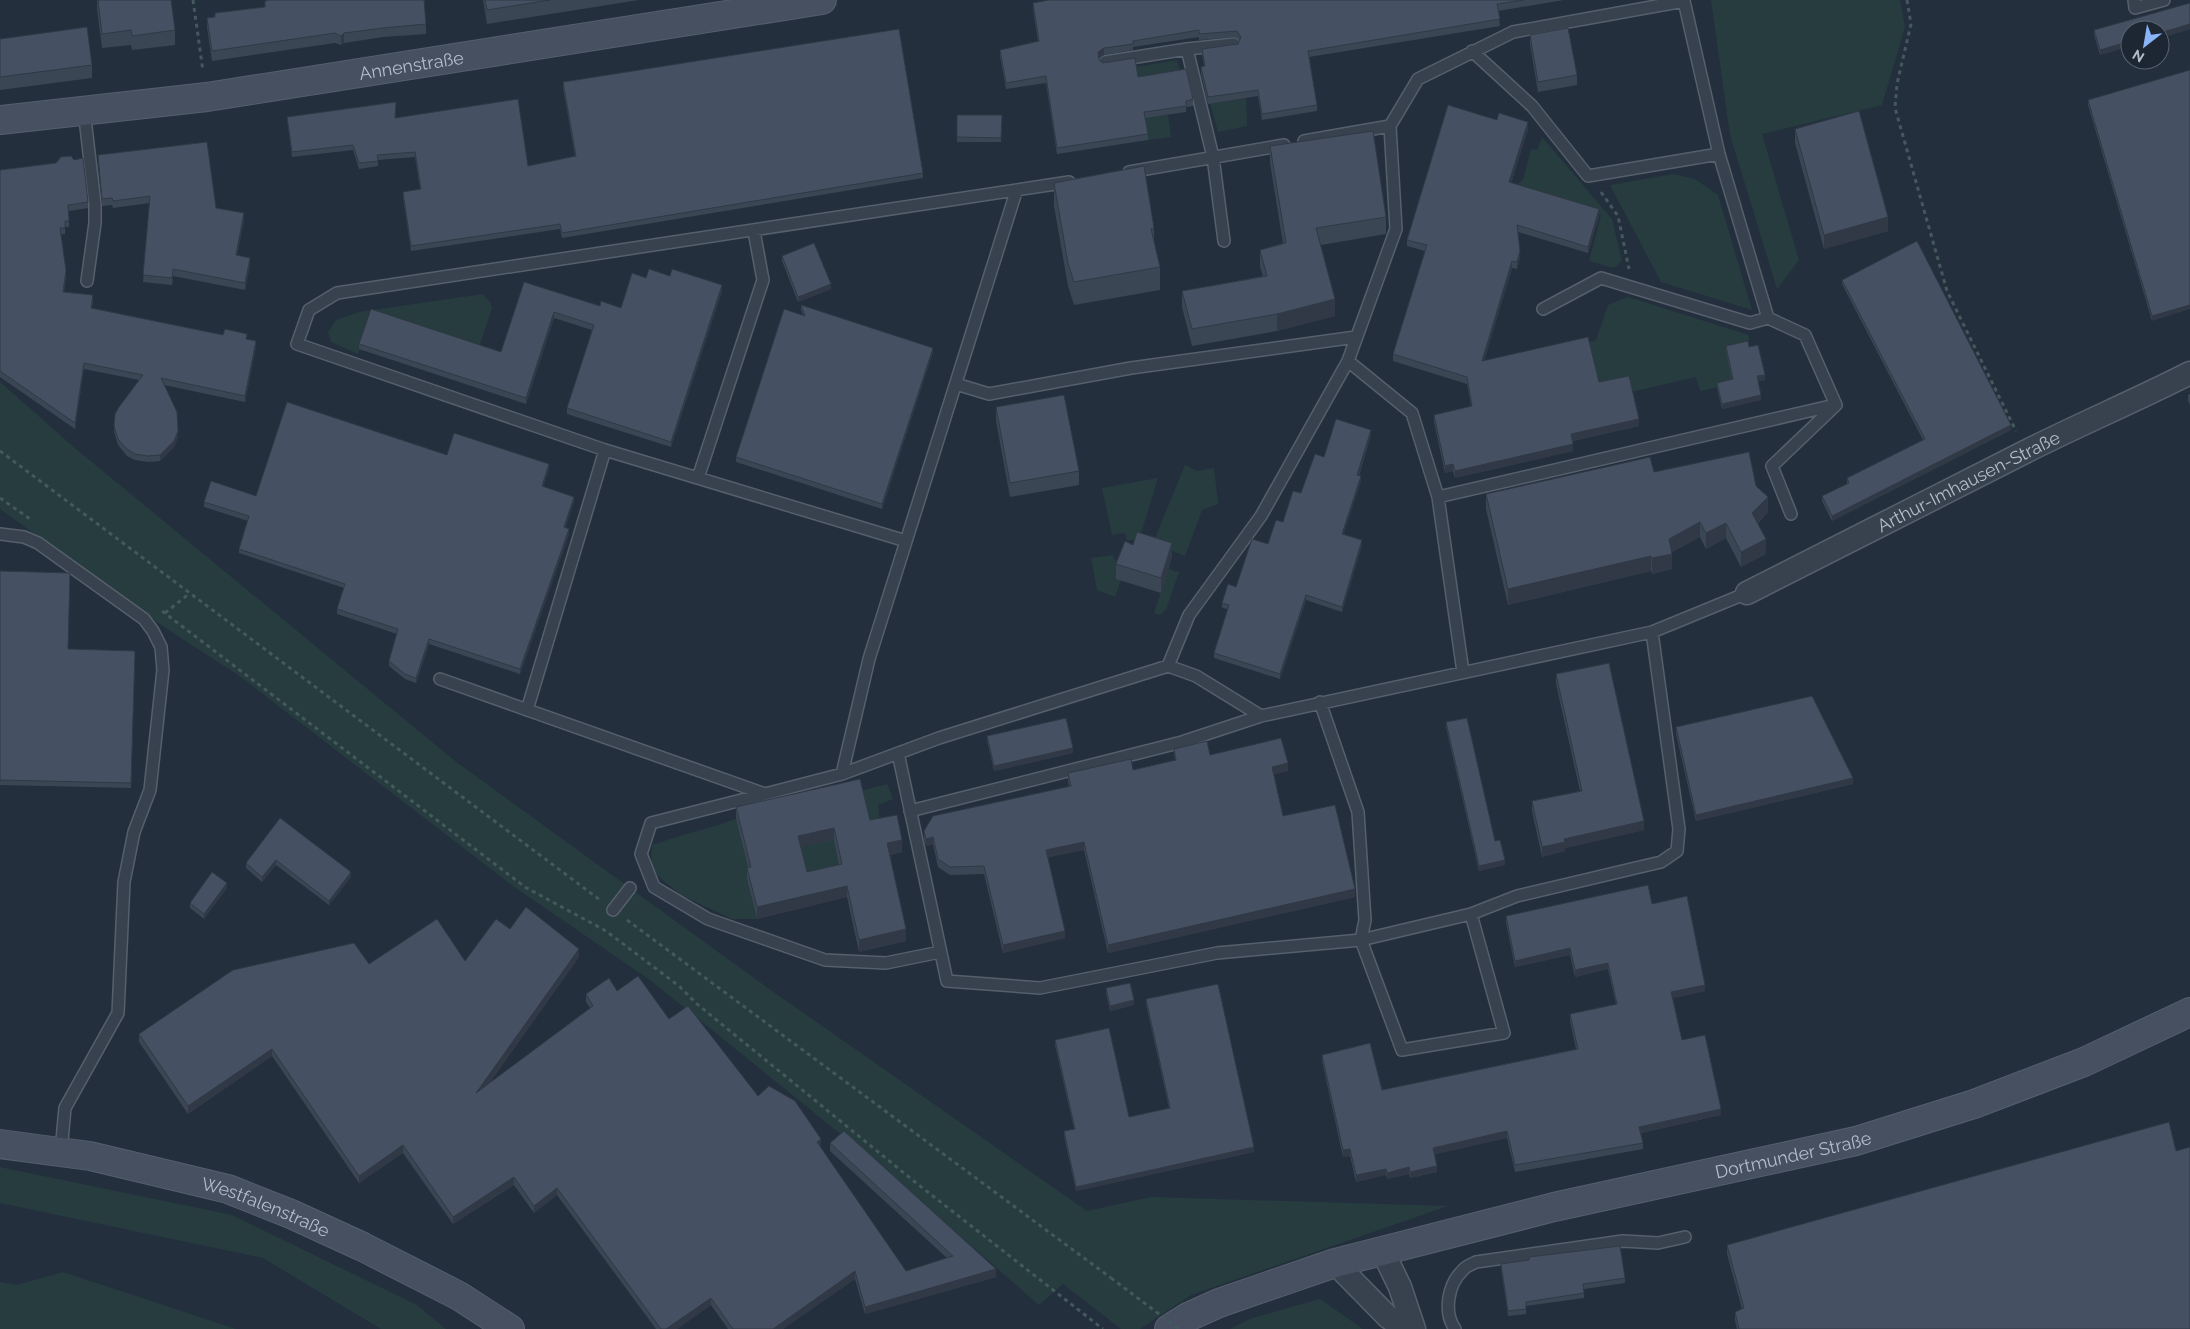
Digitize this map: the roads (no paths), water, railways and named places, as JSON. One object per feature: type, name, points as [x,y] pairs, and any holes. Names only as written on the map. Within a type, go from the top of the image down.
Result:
[{"type":"street","name":"Annenstraße","points":[[0,120],[207,96],[822,0]]},
{"type":"street","name":"Arthur-Imhausen-Straße","points":[[1747,593],[1889,523],[2026,451],[2106,415],[2190,373]]},
{"type":"street","name":"Dortmunder Straße","points":[[1169,1329],[1188,1316],[1219,1303],[1335,1263],[1382,1250],[1581,1201],[1856,1141],[1974,1104],[2084,1062],[2190,1012]]},
{"type":"street","name":"Westfalenstraße","points":[[0,1144],[61,1151],[161,1172],[228,1189],[363,1247],[459,1296],[510,1329]]},
{"type":"street","points":[[1382,1250],[1400,1287],[1414,1329]]},
{"type":"street","points":[[1335,1263],[1388,1317],[1404,1329]]},
{"type":"lane","points":[[2134,0],[2135,8],[2164,0]]},
{"type":"lane","points":[[1168,666],[1189,615],[1261,516],[1348,361],[1396,229],[1390,126],[1418,79],[1513,32],[1684,1],[1719,154],[1768,318]]},
{"type":"lane","points":[[1105,62],[1187,49],[1234,44]]},
{"type":"lane","points":[[1187,49],[1213,157],[1224,241]]},
{"type":"lane","points":[[1472,51],[1532,106],[1588,176],[1719,154]]},
{"type":"lane","points":[[84,110],[95,204],[95,223],[87,281]]},
{"type":"lane","points":[[1119,174],[1390,126]]},
{"type":"lane","points":[[906,541],[605,450],[298,344],[309,310],[337,293],[1016,192],[1082,180]]},
{"type":"lane","points":[[842,774],[869,659],[1016,192]]},
{"type":"lane","points":[[698,478],[763,280],[754,231]]},
{"type":"lane","points":[[1543,309],[1601,278],[1750,323],[1768,318],[1805,335],[1836,405]]},
{"type":"lane","points":[[956,384],[989,394],[1131,368],[1356,337]]},
{"type":"lane","points":[[1348,361],[1412,413],[1438,497],[1462,672]]},
{"type":"lane","points":[[1438,497],[1836,405]]},
{"type":"lane","points":[[1791,514],[1772,466],[1836,405]]},
{"type":"lane","points":[[527,710],[605,450]]},
{"type":"lane","points":[[0,534],[24,537],[38,543],[144,619],[161,647],[163,670],[150,790],[134,832],[124,882],[118,1013],[65,1108],[61,1151]]},
{"type":"lane","points":[[910,811],[1182,742],[1261,716],[1652,632],[1747,593]]},
{"type":"lane","points":[[898,753],[947,981],[1040,988],[1217,953],[1361,940],[1471,914],[1517,896],[1661,862],[1677,851],[1679,830],[1652,632]]},
{"type":"lane","points":[[940,952],[886,963],[825,960],[708,919],[654,887],[641,854],[651,823],[842,774],[948,735],[1168,666],[1196,676],[1261,716]]},
{"type":"lane","points":[[440,679],[765,794]]},
{"type":"lane","points":[[1320,702],[1358,812],[1365,920],[1361,940],[1402,1050],[1504,1034],[1471,914]]},
{"type":"lane","points":[[613,910],[630,888]]},
{"type":"lane","points":[[1455,1329],[1449,1315],[1450,1294],[1458,1275],[1464,1268],[1476,1262],[1623,1241],[1658,1243],[1685,1237]]}]
